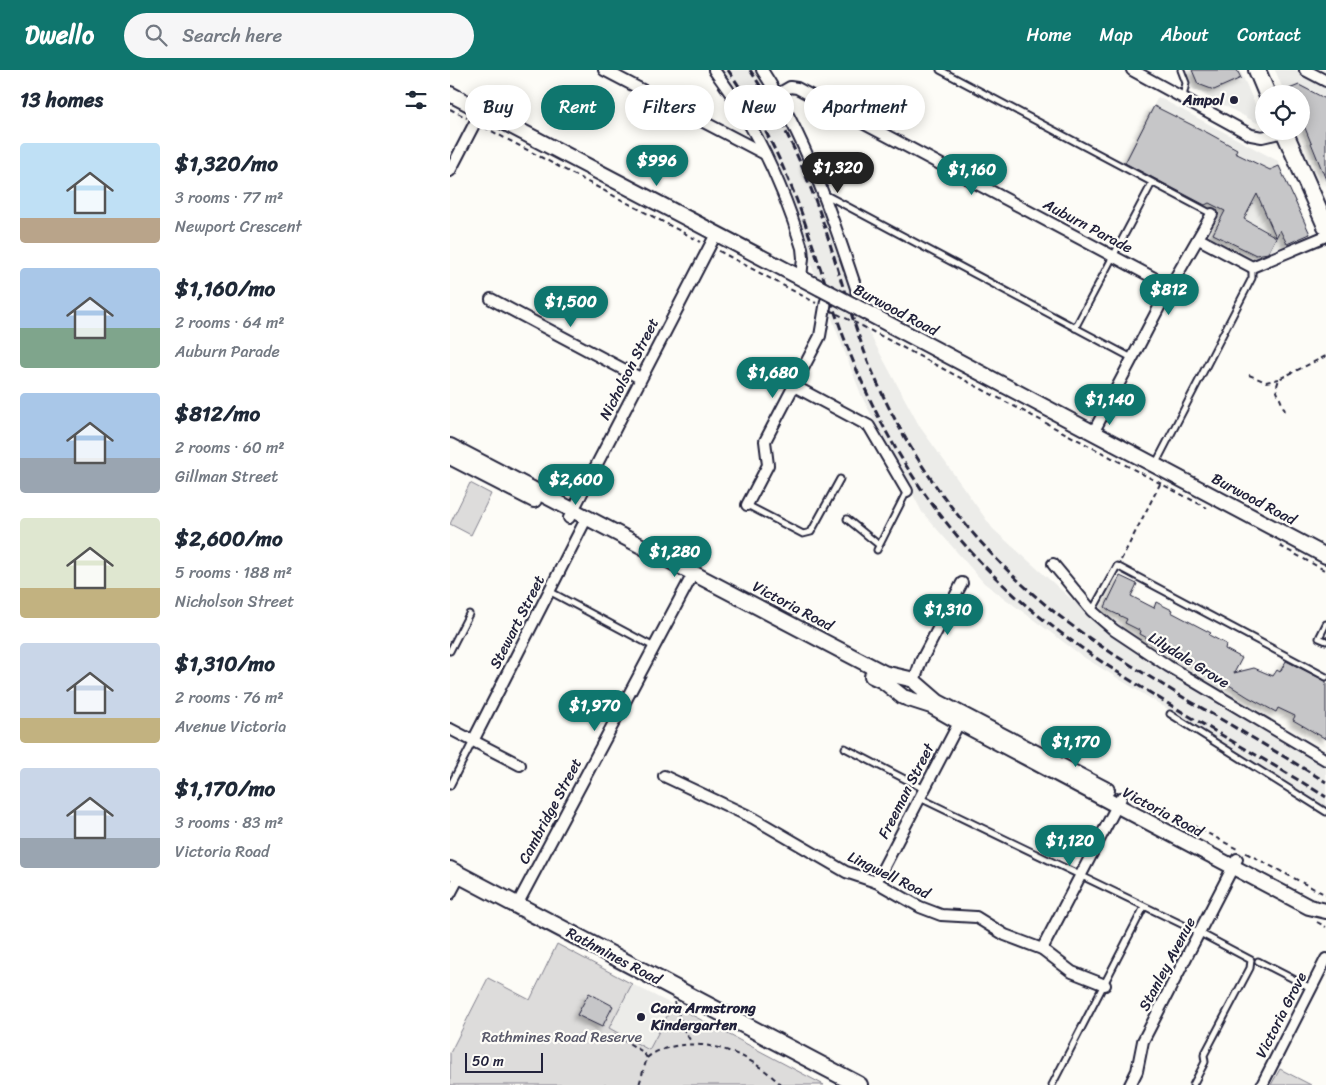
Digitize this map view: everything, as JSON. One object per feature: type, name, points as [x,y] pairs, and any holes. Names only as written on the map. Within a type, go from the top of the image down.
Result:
[{"type":"main road","points":[[1258,70],[1264,85]]},
{"type":"main road","points":[[1288,140],[1326,226]]},
{"type":"main road","name":"Rathmines Road","points":[[455,872],[858,1085]]},
{"type":"street","points":[[604,70],[766,155]]},
{"type":"street","points":[[714,70],[729,90],[766,155],[802,248],[804,258],[801,278]]},
{"type":"street","points":[[762,70],[772,85]]},
{"type":"street","points":[[1132,70],[1255,136]]},
{"type":"street","points":[[1305,70],[1326,81]]},
{"type":"street","name":"Auburn Parade","points":[[794,88],[1171,286]]},
{"type":"street","name":"Burwood Road","points":[[450,94],[465,106]]},
{"type":"street","points":[[794,125],[826,195],[856,288],[856,305]]},
{"type":"street","points":[[1242,129],[1255,130]]},
{"type":"street","points":[[450,171],[471,130]]},
{"type":"street","name":"Burwood Road","points":[[505,130],[713,240],[801,278],[856,305],[1093,433],[1161,474],[1326,556]]},
{"type":"street","points":[[1093,433],[1171,286],[1212,214]]},
{"type":"street","points":[[1199,239],[1252,267],[1326,236]]},
{"type":"street","name":"Nicholson Street","points":[[571,514],[713,240]]},
{"type":"street","points":[[491,299],[640,378]]},
{"type":"street","points":[[747,505],[768,465],[765,441],[820,336],[826,307]]},
{"type":"street","points":[[794,386],[869,426],[907,491]]},
{"type":"street","name":"Victoria Road","points":[[450,446],[571,514]]},
{"type":"street","name":"Victoria Road","points":[[450,457],[571,514],[692,576],[825,647],[883,681],[904,698],[932,706],[961,718],[1235,863],[1309,907],[1326,910]]},
{"type":"street","name":"Stewart Street","points":[[473,741],[585,521]]},
{"type":"street","name":"Lilydale Grove","points":[[1053,564],[1092,611],[1114,630],[1168,666],[1326,760]]},
{"type":"street","name":"Cambridge Street","points":[[517,905],[692,576]]},
{"type":"street","points":[[904,698],[916,695],[918,690],[914,681],[922,661],[962,583]]},
{"type":"street","name":"Victoria Road","points":[[825,647],[884,673],[914,681],[938,702],[961,718]]},
{"type":"street","name":"Freeman Street","points":[[876,882],[961,718]]},
{"type":"street","points":[[450,729],[520,765]]},
{"type":"street","name":"Lingwell Road","points":[[664,776],[753,818],[846,872],[876,882],[920,907],[941,915],[976,918],[1005,935],[1042,949],[1072,972],[1105,985]]},
{"type":"street","points":[[1042,949],[1119,802]]},
{"type":"street","name":"Stanley Avenue","points":[[1130,1085],[1137,1071],[1143,1041],[1235,863]]},
{"type":"street","points":[[450,894],[455,872]]},
{"type":"street","name":"Victoria Grove","points":[[1262,1085],[1326,959]]},
{"type":"lane","points":[[940,70],[1212,214]]},
{"type":"lane","points":[[1181,70],[1186,83],[1183,97]]},
{"type":"lane","points":[[1075,328],[1152,182]]},
{"type":"lane","points":[[826,195],[1133,358]]},
{"type":"lane","points":[[1161,474],[1252,278],[1252,267]]},
{"type":"lane","points":[[747,505],[804,534],[811,532],[840,479]]},
{"type":"lane","points":[[847,519],[878,548],[907,491]]},
{"type":"lane","points":[[1092,611],[1117,566],[1326,677]]},
{"type":"lane","points":[[549,591],[654,647]]},
{"type":"lane","points":[[450,651],[469,614]]},
{"type":"lane","points":[[1326,624],[1319,638],[1326,641]]},
{"type":"lane","points":[[1170,714],[1326,812]]},
{"type":"lane","points":[[450,786],[473,741]]},
{"type":"lane","points":[[845,748],[922,793],[1080,875],[1251,960],[1250,968],[1204,1055],[1205,1062],[1193,1085]]},
{"type":"lane","points":[[1052,1085],[1144,907]]},
{"type":"lane","points":[[1258,961],[1311,988]]},
{"type":"path","points":[[450,109],[465,113]]},
{"type":"path","points":[[505,130],[713,240],[826,307],[862,326],[1161,474],[1213,511]]},
{"type":"path","points":[[1249,375],[1266,382],[1278,379],[1326,356]]},
{"type":"path","points":[[1278,379],[1276,389],[1285,411]]},
{"type":"path","points":[[1117,566],[1161,474]]},
{"type":"path","points":[[1274,543],[1326,571]]},
{"type":"path","points":[[679,991],[674,1003],[685,1032],[692,1043]]},
{"type":"path","points":[[614,1034],[643,1052],[647,1058]]},
{"type":"path","points":[[639,1085],[647,1058],[668,1048],[692,1043],[712,1046],[741,1055],[767,1071],[781,1085]]},
{"type":"shaded area","points":[[720,70],[755,70],[764,85],[730,85]]},
{"type":"shaded area","name":"Ampol","points":[[1177,70],[1240,70],[1255,104],[1255,122],[1179,81]]},
{"type":"shaded area","points":[[1275,70],[1326,70],[1326,186],[1305,140],[1310,140],[1310,85],[1281,85]]},
{"type":"shaded area","points":[[1158,97],[1278,161],[1311,234],[1253,258],[1209,236],[1219,216],[1123,164]]},
{"type":"shaded area","points":[[758,130],[789,130],[800,150],[868,331],[920,427],[993,529],[1115,638],[1326,765],[1326,807],[1085,658],[984,583],[922,512],[862,397],[812,267],[804,235],[780,173]]},
{"type":"shaded area","name":"Cara Armstrong Kindergarten","points":[[632,984],[673,1005],[650,1050],[609,1028]]},
{"type":"green space","points":[[470,483],[491,494],[471,535],[450,524]]},
{"type":"green space","name":"Rathmines Road Reserve","points":[[557,944],[632,984],[609,1028],[649,1050],[673,1005],[824,1085],[450,1085],[450,1053],[488,978],[530,1000]]},
{"type":"green space","points":[[1280,1069],[1311,1085],[1271,1085]]},
{"type":"building","points":[[1192,70],[1237,70],[1241,78],[1214,90],[1198,84]]},
{"type":"building","points":[[1310,91],[1326,99],[1326,180],[1310,140]]},
{"type":"building","points":[[1154,106],[1237,149],[1235,153],[1270,170],[1279,166],[1310,234],[1287,244],[1280,230],[1268,253],[1256,255],[1213,234],[1225,211],[1209,203],[1205,205],[1125,163]],"holes":[[[1257,194],[1276,237],[1244,219]]]},
{"type":"building","points":[[1120,576],[1137,584],[1131,596],[1154,608],[1156,602],[1172,610],[1171,612],[1211,633],[1209,635],[1226,644],[1225,649],[1242,658],[1234,673],[1254,668],[1273,676],[1277,670],[1280,672],[1286,661],[1326,681],[1326,739],[1293,720],[1295,716],[1278,708],[1276,712],[1248,697],[1199,666],[1140,634],[1141,631],[1125,623],[1127,619],[1105,607]]},
{"type":"building","points":[[589,993],[613,1006],[602,1027],[577,1015]]},
{"type":"railway","points":[[728,70],[762,125],[790,182],[846,344],[878,416],[913,476],[954,532],[977,559],[1028,607],[1099,660],[1326,797]]},
{"type":"railway","points":[[750,70],[781,122],[807,178],[863,348],[885,400],[922,466],[967,526],[992,555],[1019,581],[1080,632],[1186,699],[1326,782]]},
{"type":"place","name":"Ampol","points":[[1234,100]]},
{"type":"place","name":"Cara Armstrong Kindergarten","points":[[641,1017]]}]
